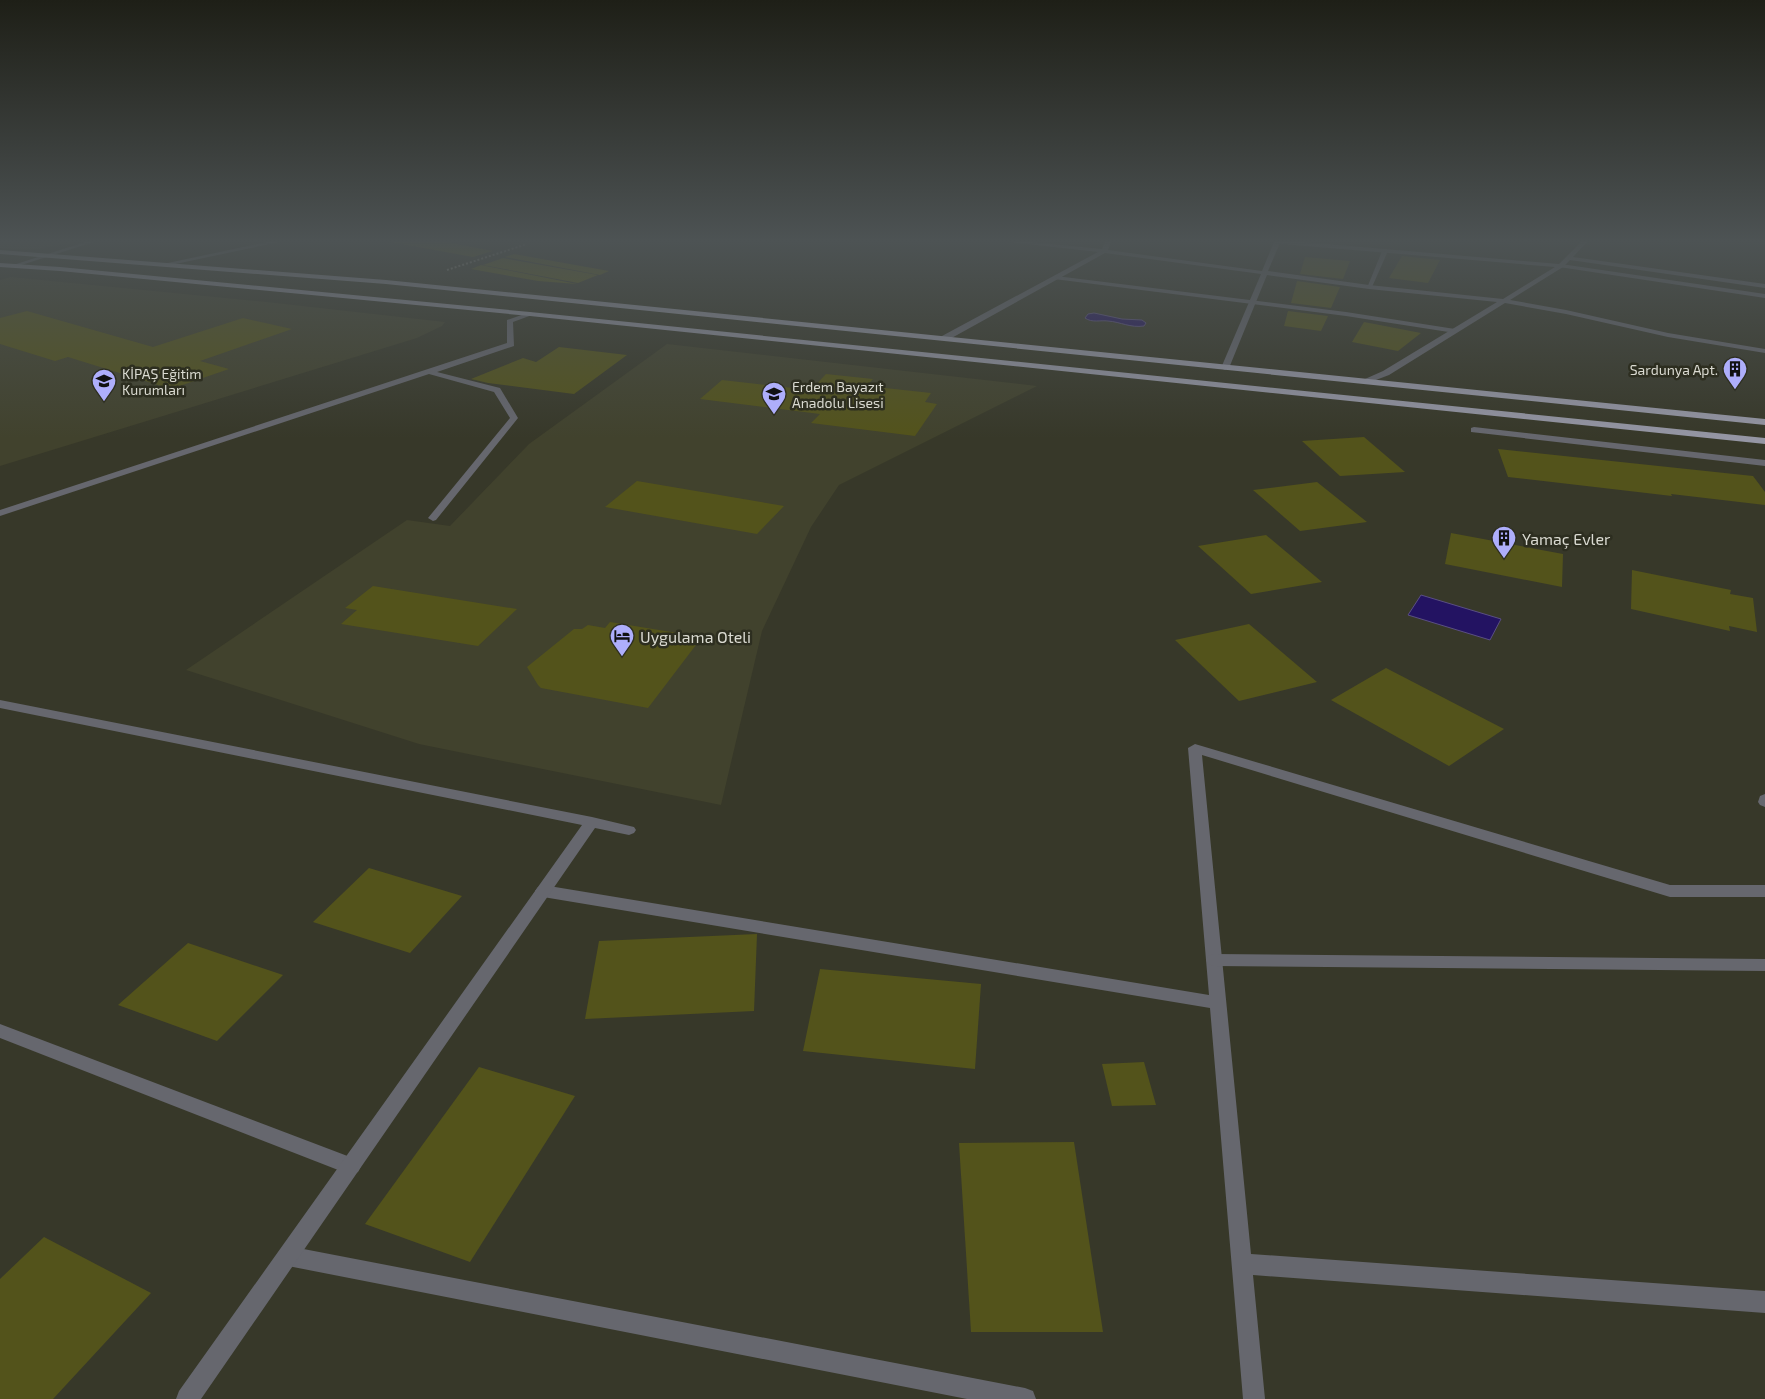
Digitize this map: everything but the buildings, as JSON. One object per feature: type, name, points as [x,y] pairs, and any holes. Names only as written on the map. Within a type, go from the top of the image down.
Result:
[{"type":"main road","points":[[458,307],[1765,441]]},
{"type":"main road","points":[[638,307],[1765,422]]},
{"type":"street","points":[[945,338],[1002,307]]},
{"type":"street","points":[[1225,368],[1250,307]]},
{"type":"street","points":[[1289,307],[1455,331]]},
{"type":"street","points":[[1368,381],[1386,373],[1494,307]]},
{"type":"street","points":[[1539,307],[1668,335],[1765,351]]},
{"type":"street","points":[[0,512],[511,344],[509,321],[530,314]]},
{"type":"street","points":[[429,372],[497,390],[514,418],[432,518]]},
{"type":"street","points":[[1474,430],[1765,463]]},
{"type":"street","points":[[0,704],[629,830]]},
{"type":"street","points":[[1254,1399],[1195,748],[1670,891],[1765,891]]},
{"type":"street","points":[[187,1399],[592,822]]},
{"type":"street","points":[[543,892],[1218,1002]]},
{"type":"street","points":[[1214,960],[1765,965]]},
{"type":"street","points":[[0,1031],[351,1166]]},
{"type":"street","points":[[288,1256],[1025,1399]]},
{"type":"street","points":[[1242,1264],[1765,1302]]},
{"type":"shaded area","name":"KİPAŞ Eğitim Kurumları","points":[[0,307],[314,307],[445,322],[442,326],[417,338],[0,466]]},
{"type":"shaded area","points":[[1094,313],[1122,319],[1142,320],[1146,323],[1144,326],[1134,326],[1085,318],[1088,314]]},
{"type":"shaded area","points":[[667,344],[1037,386],[839,485],[811,527],[762,631],[721,805],[419,744],[186,670],[407,520],[450,526],[529,444]]},
{"type":"shaded area","points":[[1421,595],[1501,619],[1490,640],[1408,615]]},
{"type":"place","name":"Sardunya Apt.","points":[[1735,390]]},
{"type":"place","name":"KİPAŞ Eğitim Kurumları","points":[[104,402]]},
{"type":"place","name":"Erdem Bayazıt Anadolu Lisesi","points":[[774,415]]},
{"type":"place","name":"Yamaç Evler","points":[[1504,559]]},
{"type":"place","name":"Uygulama Oteli","points":[[622,657]]}]
